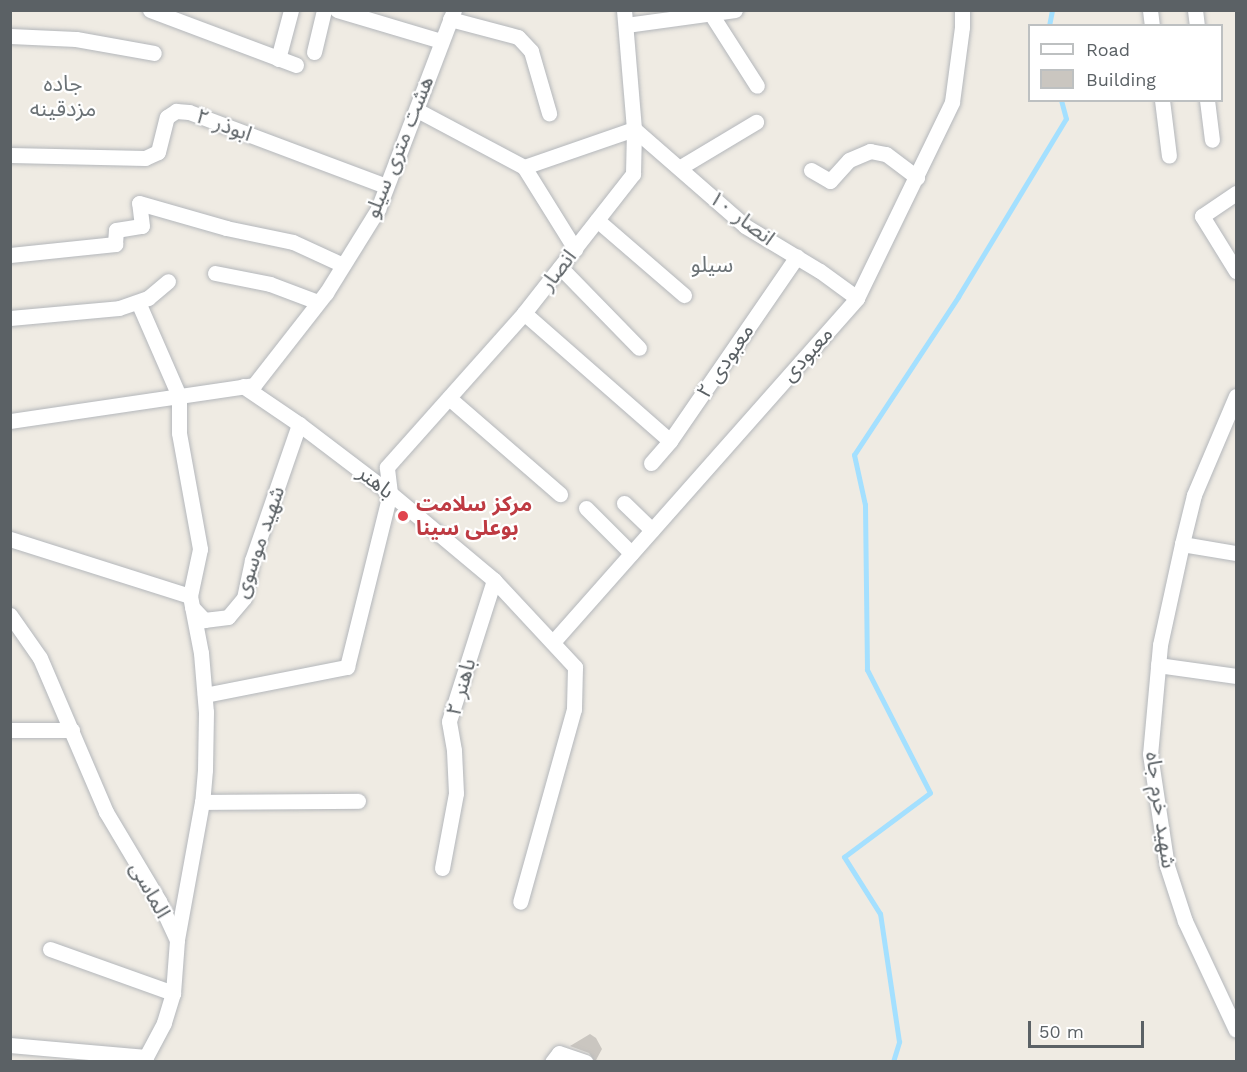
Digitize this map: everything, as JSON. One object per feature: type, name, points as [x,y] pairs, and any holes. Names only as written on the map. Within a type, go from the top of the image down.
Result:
[{"type":"street","points":[[150,10],[296,65]]},
{"type":"street","points":[[278,59],[291,10]]},
{"type":"street","points":[[314,52],[324,10]]},
{"type":"street","points":[[337,10],[441,41]]},
{"type":"street","points":[[625,18],[711,14],[735,10]]},
{"type":"street","name":"معبودی","points":[[553,642],[858,298],[952,102],[963,27],[962,10]]},
{"type":"street","points":[[711,14],[757,86]]},
{"type":"street","points":[[452,15],[518,37],[531,51],[549,113]]},
{"type":"street","name":"هشت متری سیلو","points":[[243,386],[254,384],[318,302],[378,209],[452,15]]},
{"type":"street","name":"انصار","points":[[205,695],[347,667],[390,493],[387,467],[524,313],[633,174],[634,129],[625,18]]},
{"type":"street","points":[[10,36],[76,39],[154,53]]},
{"type":"street","points":[[1162,102],[1169,156]]},
{"type":"street","points":[[1207,102],[1212,140]]},
{"type":"street","points":[[417,110],[524,167],[575,249]]},
{"type":"street","name":"ابوذر ۲","points":[[10,155],[145,158],[158,152],[167,117],[176,111],[189,112],[387,186]]},
{"type":"street","points":[[679,168],[756,122]]},
{"type":"street","points":[[524,167],[634,129]]},
{"type":"street","name":"انصار ۱۰","points":[[634,129],[745,226],[796,256],[858,298]]},
{"type":"street","points":[[811,170],[830,181],[849,160],[870,152],[886,154],[916,177]]},
{"type":"street","points":[[1236,193],[1202,216],[1236,271]]},
{"type":"street","points":[[10,255],[115,244],[116,230],[142,226],[139,203],[226,228],[293,242],[343,265]]},
{"type":"street","points":[[597,220],[684,295]]},
{"type":"street","name":"معبودی ۲","points":[[651,463],[670,441],[796,256]]},
{"type":"street","points":[[560,267],[639,348]]},
{"type":"street","points":[[215,273],[270,284],[318,302]]},
{"type":"street","points":[[10,318],[119,308],[148,298],[168,281]]},
{"type":"street","points":[[138,302],[179,396],[179,433],[200,549],[191,601],[205,695],[205,770],[202,802],[177,940]]},
{"type":"street","points":[[524,313],[670,441]]},
{"type":"street","points":[[10,421],[243,386]]},
{"type":"street","name":"باهنر","points":[[243,386],[299,424],[390,493],[494,580],[575,667],[574,709],[520,902]]},
{"type":"street","name":"شهید خرم جاه","points":[[1236,396],[1194,495],[1182,544],[1158,665],[1150,754],[1167,866],[1185,921],[1236,1030]]},
{"type":"street","points":[[449,398],[560,494]]},
{"type":"street","name":"شهید موسوی","points":[[191,601],[204,620],[228,617],[244,598],[252,560],[299,424]]},
{"type":"street","points":[[624,503],[651,530]]},
{"type":"street","points":[[586,508],[632,553]]},
{"type":"street","points":[[10,539],[191,601]]},
{"type":"street","points":[[1182,544],[1236,553]]},
{"type":"street","name":"باهنر ۲","points":[[442,868],[456,793],[454,750],[449,721],[494,580]]},
{"type":"street","name":"الماسی","points":[[10,615],[40,658],[106,812],[159,901],[177,940],[173,993],[164,1023],[146,1057],[10,1045]]},
{"type":"street","points":[[1158,665],[1236,676]]},
{"type":"street","points":[[10,730],[72,730]]},
{"type":"street","points":[[202,802],[358,801]]},
{"type":"street","points":[[50,950],[173,993]]},
{"type":"street","points":[[552,1062],[559,1053],[585,1062]]},
{"type":"building","points":[[590,1034],[596,1038],[602,1049],[595,1062],[589,1053],[570,1046]]},
{"type":"waterway","points":[[1049,24],[1052,10]]},
{"type":"waterway","points":[[893,1062],[899,1042],[880,914],[844,857],[930,793],[867,670],[865,505],[854,455],[958,297],[1066,119],[1062,102]]},
{"type":"place","name":"مرکز سلامت بوعلی سینا","points":[[403,516]]},
{"type":"district","name":"جاده مزدقینه","points":[[63,96]]},
{"type":"district","name":"سیلو","points":[[712,265]]}]
